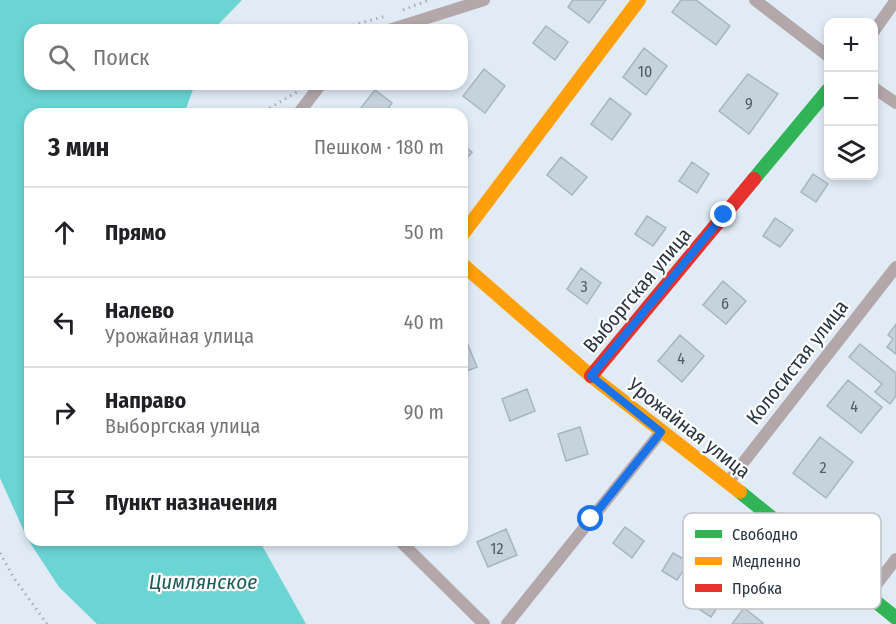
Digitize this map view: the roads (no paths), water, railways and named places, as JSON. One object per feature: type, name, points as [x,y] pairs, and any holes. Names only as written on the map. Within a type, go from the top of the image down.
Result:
[{"type":"street","points":[[408,24],[484,0]]},
{"type":"street","points":[[468,227],[639,0]]},
{"type":"street","points":[[755,0],[824,53]]},
{"type":"street","points":[[878,24],[896,0]]},
{"type":"street","points":[[303,108],[316,90]]},
{"type":"street","points":[[878,91],[896,103]]},
{"type":"street","name":"Выборгская улица","points":[[591,376],[824,95]]},
{"type":"street","name":"Колосистая улица","points":[[728,482],[896,267]]},
{"type":"street","name":"Урожайная улица","points":[[468,269],[591,376],[766,513]]},
{"type":"street","points":[[507,624],[661,432]]},
{"type":"street","points":[[405,546],[484,624]]},
{"type":"street","points":[[881,579],[896,560]]},
{"type":"street","name":"Урожайная улица","points":[[881,606],[896,618]]},
{"type":"water","name":"Цимлянское","points":[[0,0],[242,0],[219,24],[24,24],[24,90],[193,90],[186,108],[24,108],[24,531],[0,478]]},
{"type":"water","name":"Цимлянское","points":[[32,546],[262,546],[306,624],[97,624],[59,587]]}]
